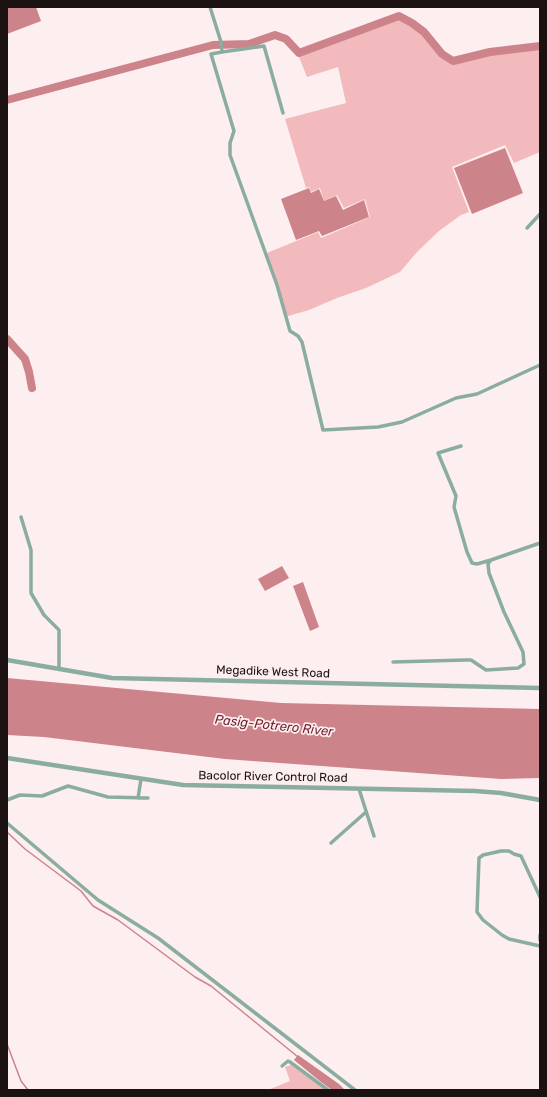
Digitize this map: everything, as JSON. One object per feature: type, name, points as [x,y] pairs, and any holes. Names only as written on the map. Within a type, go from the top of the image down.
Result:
[{"type":"street","points":[[210,7],[221,42],[222,51]]},
{"type":"street","points":[[283,113],[264,46],[222,51],[211,54],[234,131],[230,143],[230,155],[277,285],[290,331],[298,336],[302,342],[323,430],[378,427],[402,422],[456,398],[477,394],[540,365]]},
{"type":"street","points":[[528,228],[540,214]]},
{"type":"street","points":[[461,446],[438,453],[456,496],[454,507],[467,552],[472,563],[477,564],[540,544]]},
{"type":"street","points":[[21,517],[31,550],[31,593],[44,615],[58,630],[59,668]]},
{"type":"street","points":[[393,662],[471,660],[486,670],[518,668],[524,664],[523,652],[504,612],[489,573],[488,564],[491,560]]},
{"type":"street","name":"Megadike West Road","points":[[7,660],[112,678],[540,688]]},
{"type":"street","name":"Bacolor River Control Road","points":[[7,758],[165,784],[203,787],[475,791],[501,793],[540,800]]},
{"type":"street","points":[[138,798],[140,779]]},
{"type":"street","points":[[7,800],[20,795],[42,796],[68,786],[108,797],[148,798]]},
{"type":"street","points":[[359,789],[374,836]]},
{"type":"street","points":[[331,843],[366,812]]},
{"type":"street","points":[[7,824],[98,900],[158,938],[355,1090]]},
{"type":"street","points":[[540,897],[521,856],[509,851],[493,852],[479,858],[477,912],[483,920],[502,935],[510,939],[540,946]]},
{"type":"street","points":[[540,935],[540,940]]},
{"type":"street","points":[[282,1066],[288,1061],[290,1062],[328,1090]]},
{"type":"shaded area","points":[[399,20],[409,23],[423,33],[441,55],[452,62],[490,53],[540,47],[540,152],[514,163],[505,145],[452,167],[469,212],[461,215],[439,231],[418,251],[400,272],[366,288],[309,310],[285,317],[267,253],[318,232],[321,238],[370,217],[365,199],[344,208],[337,195],[324,201],[320,188],[311,192],[309,187],[306,188],[285,119],[346,103],[338,67],[307,77],[299,57]]},
{"type":"shaded area","points":[[291,1065],[327,1090],[268,1090],[290,1081],[285,1067]]},
{"type":"water","points":[[7,7],[36,7],[41,21],[7,34]]},
{"type":"water","points":[[505,148],[523,193],[472,214],[454,168]]},
{"type":"water","points":[[309,188],[311,193],[319,189],[324,201],[336,196],[343,210],[364,200],[369,217],[322,236],[319,231],[296,240],[281,199]]},
{"type":"water","points":[[282,566],[289,578],[265,591],[258,579]]},
{"type":"water","points":[[303,582],[319,627],[310,631],[293,586]]},
{"type":"water","name":"Pasig-Potrero River","points":[[7,678],[281,703],[540,709],[540,778],[501,779],[225,759],[44,737],[7,735]]},
{"type":"water","points":[[298,1055],[339,1084],[345,1090],[332,1090],[321,1082],[294,1060]]},
{"type":"waterway","points":[[7,100],[213,45],[249,44],[275,35],[286,39],[299,53],[399,16],[424,32],[442,54],[453,61],[490,52],[540,46]]},
{"type":"waterway","points":[[7,339],[25,359],[32,388]]},
{"type":"waterway","points":[[7,832],[25,849],[81,891],[93,906],[118,920],[195,977],[211,986],[298,1057]]},
{"type":"waterway","points":[[7,1044],[21,1081],[28,1090]]}]
